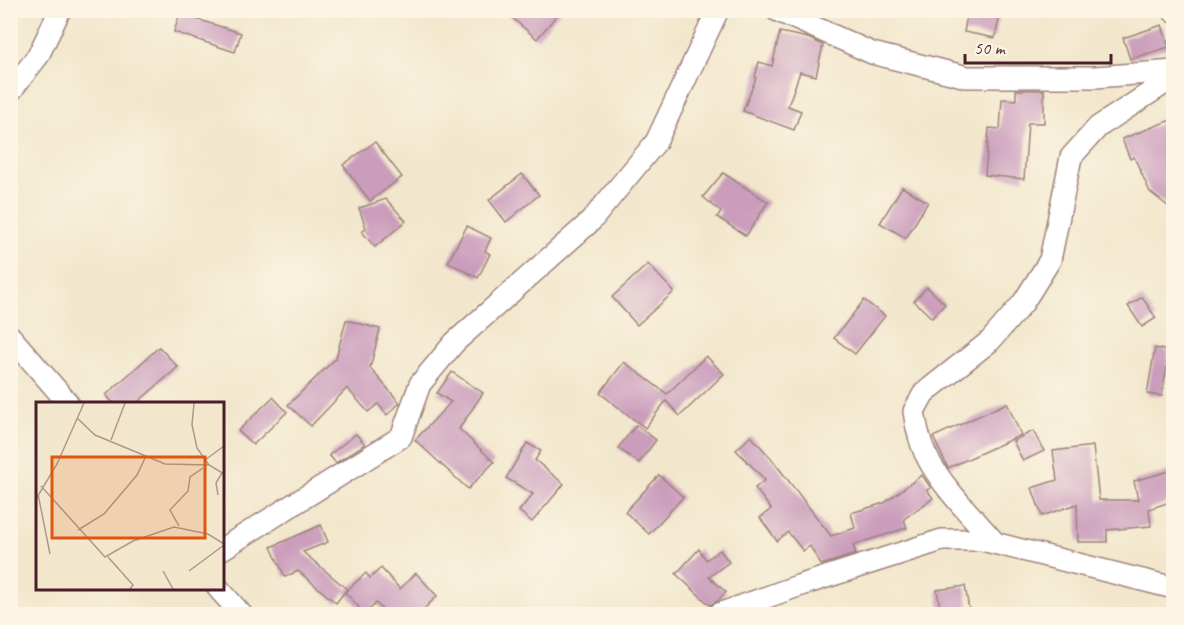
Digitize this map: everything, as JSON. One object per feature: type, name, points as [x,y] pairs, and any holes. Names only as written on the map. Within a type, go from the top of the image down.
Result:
[{"type":"street","points":[[10,92],[38,56],[60,10]]},
{"type":"street","points":[[224,548],[401,437],[420,384],[455,342],[591,221],[656,142],[718,10]]},
{"type":"street","points":[[776,10],[872,53],[967,76],[1095,76],[1173,71]]},
{"type":"street","points":[[995,543],[951,492],[926,455],[918,436],[914,411],[924,393],[990,341],[1023,303],[1050,260],[1071,157],[1098,127],[1173,77]]},
{"type":"street","points":[[10,336],[67,402]]},
{"type":"street","points":[[719,615],[798,586],[942,540],[982,540],[1173,588]]},
{"type":"street","points":[[219,589],[241,615]]},
{"type":"building","points":[[181,10],[197,16],[196,19],[241,33],[235,52],[174,32]]},
{"type":"building","points":[[503,10],[561,10],[537,39]]},
{"type":"building","points":[[968,10],[1001,10],[995,38],[964,32]]},
{"type":"building","points":[[1162,25],[1169,47],[1130,59],[1123,38]]},
{"type":"building","points":[[780,32],[808,38],[823,45],[816,76],[800,72],[788,106],[801,111],[794,130],[743,111],[756,78],[759,62],[772,66]]},
{"type":"building","points":[[1016,90],[1044,90],[1044,123],[1028,123],[1024,179],[985,175],[989,128],[1000,129],[1002,99],[1016,100]]},
{"type":"building","points":[[1173,119],[1173,210],[1150,192],[1134,157],[1130,159],[1122,139]]},
{"type":"building","points":[[375,142],[402,177],[370,201],[343,165]]},
{"type":"building","points":[[723,173],[768,202],[746,236],[717,217],[721,212],[703,197]]},
{"type":"building","points":[[522,174],[539,195],[506,222],[489,200]]},
{"type":"building","points":[[902,187],[928,202],[906,238],[880,223]]},
{"type":"building","points":[[386,199],[406,221],[375,247],[362,232],[366,228],[359,208]]},
{"type":"building","points":[[467,226],[491,238],[485,251],[490,254],[478,278],[448,262]]},
{"type":"building","points":[[648,264],[674,292],[637,325],[612,297]]},
{"type":"building","points":[[927,287],[945,304],[932,318],[914,301]]},
{"type":"building","points":[[1142,297],[1156,318],[1142,327],[1128,306]]},
{"type":"building","points":[[864,300],[885,316],[855,354],[834,338]]},
{"type":"building","points":[[346,320],[380,329],[370,368],[400,403],[387,415],[378,404],[368,412],[347,388],[311,426],[288,405],[336,358]]},
{"type":"building","points":[[159,347],[178,367],[138,402],[112,402],[106,395]]},
{"type":"building","points":[[1155,348],[1169,351],[1162,396],[1147,394]]},
{"type":"building","points":[[706,356],[724,374],[680,416],[666,401],[645,428],[600,393],[624,362],[667,394]]},
{"type":"building","points":[[452,372],[483,393],[459,429],[494,462],[468,489],[415,440],[451,402],[437,393]]},
{"type":"building","points":[[273,397],[287,412],[253,445],[238,431]]},
{"type":"building","points":[[1007,403],[1021,435],[948,468],[933,437]]},
{"type":"building","points":[[636,425],[656,440],[639,463],[618,448]]},
{"type":"building","points":[[1033,431],[1044,451],[1023,461],[1013,441]]},
{"type":"building","points":[[356,434],[365,444],[336,463],[329,455]]},
{"type":"building","points":[[751,436],[771,458],[831,536],[855,528],[851,513],[884,503],[922,475],[931,488],[927,490],[933,498],[904,519],[907,528],[853,545],[856,554],[821,565],[810,546],[803,551],[788,532],[777,541],[760,518],[771,509],[755,488],[765,480],[736,450]]},
{"type":"building","points":[[527,443],[541,451],[535,460],[564,484],[532,522],[519,511],[533,494],[506,478]]},
{"type":"building","points":[[1093,446],[1099,500],[1138,500],[1134,481],[1173,470],[1173,501],[1149,509],[1151,526],[1107,530],[1107,542],[1078,542],[1077,504],[1042,516],[1032,488],[1057,480],[1053,451]]},
{"type":"building","points":[[659,475],[683,497],[649,534],[625,512]]},
{"type":"building","points":[[321,525],[328,542],[303,552],[347,589],[336,603],[298,571],[285,577],[271,547]]},
{"type":"building","points":[[699,549],[706,560],[720,550],[729,562],[709,577],[726,592],[718,601],[710,605],[676,574]]},
{"type":"building","points":[[381,568],[400,589],[416,573],[437,596],[418,615],[387,615],[376,603],[365,614],[345,592],[366,573],[370,578]]},
{"type":"building","points":[[965,586],[970,615],[941,615],[937,590]]}]
